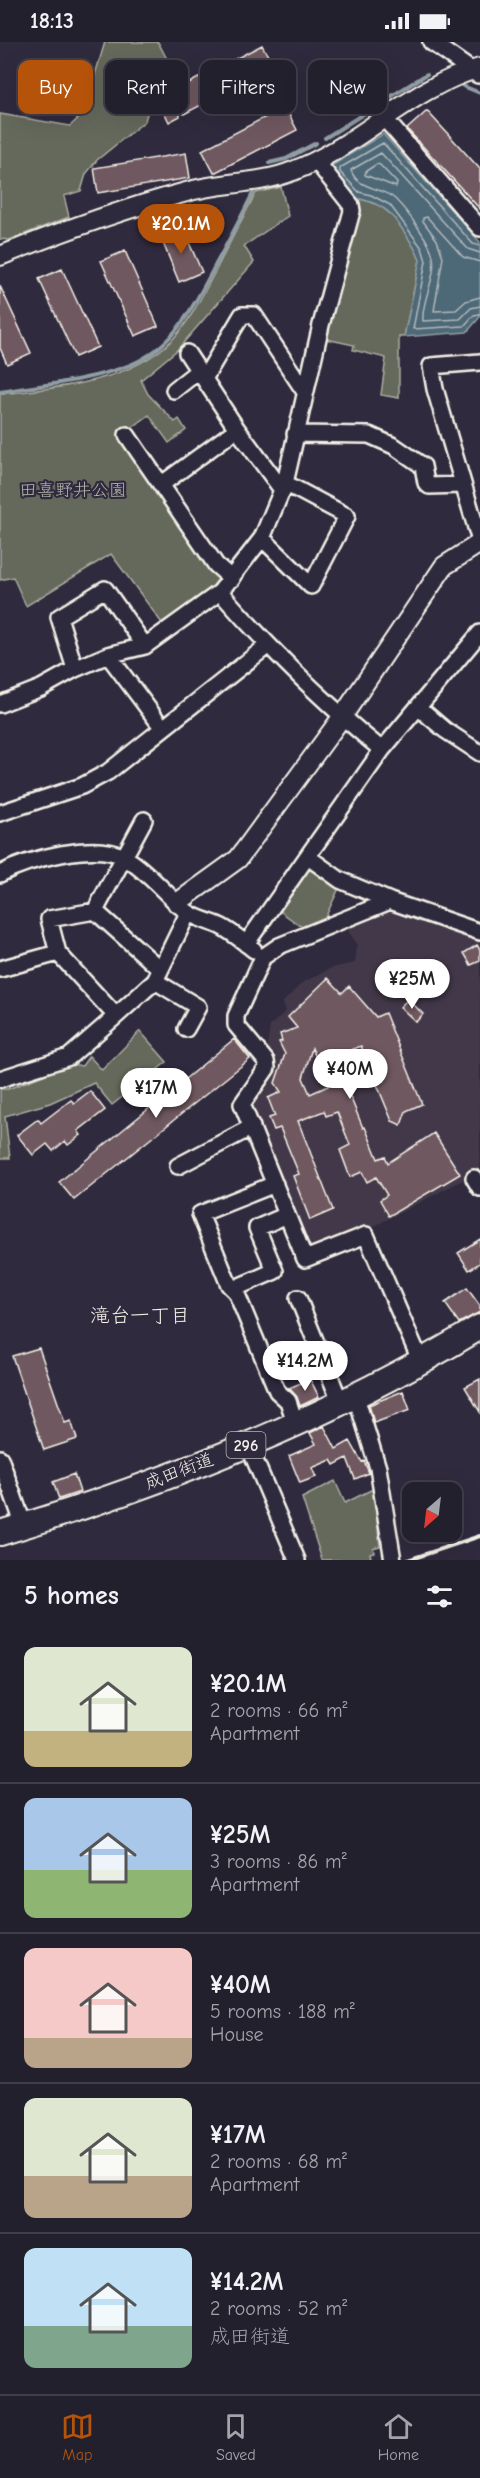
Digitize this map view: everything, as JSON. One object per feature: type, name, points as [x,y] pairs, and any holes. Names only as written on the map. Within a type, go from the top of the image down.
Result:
[{"type":"highway","name":"成田街道","points":[[0,1533],[145,1485],[296,1425],[348,1401],[480,1327]]},
{"type":"street","points":[[431,42],[477,72]]},
{"type":"street","points":[[0,256],[67,230],[192,190],[290,173],[317,162],[436,85],[477,72]]},
{"type":"street","points":[[384,118],[480,228]]},
{"type":"street","points":[[0,704],[41,688],[75,669],[108,655],[145,646],[220,592],[262,538],[284,487],[305,392],[352,211],[351,205],[317,162]]},
{"type":"street","points":[[174,390],[201,375],[242,315],[254,315],[305,392]]},
{"type":"street","points":[[187,353],[237,429],[284,487],[347,516],[311,586],[262,538]]},
{"type":"street","points":[[0,1079],[69,1057],[158,975],[183,908],[238,859],[342,717],[444,566],[480,542],[462,485],[431,366],[480,362]]},
{"type":"street","points":[[162,484],[237,429]]},
{"type":"street","points":[[295,434],[369,435],[394,446],[423,466],[426,483],[429,486],[462,485]]},
{"type":"street","points":[[127,435],[216,565],[232,579]]},
{"type":"street","points":[[75,669],[59,617],[105,589],[145,646]]},
{"type":"street","points":[[220,592],[267,646],[342,717],[382,750]]},
{"type":"street","points":[[246,944],[382,750],[480,633]]},
{"type":"street","points":[[0,813],[91,781],[108,772],[267,646]]},
{"type":"street","points":[[108,655],[162,727]]},
{"type":"street","points":[[418,707],[445,730],[480,753]]},
{"type":"street","points":[[95,910],[144,820]]},
{"type":"street","points":[[0,874],[13,867],[63,852],[108,851],[124,857],[152,878],[183,908],[220,926],[263,957]]},
{"type":"street","points":[[308,857],[339,880],[390,901],[480,932]]},
{"type":"street","points":[[390,901],[279,946],[263,957],[236,1016],[236,1025],[266,1061],[267,1068],[242,1104],[305,1258],[366,1235],[421,1362]]},
{"type":"street","points":[[95,910],[49,919],[58,953],[116,1016]]},
{"type":"street","points":[[95,910],[158,975],[198,1007],[186,1029]]},
{"type":"street","points":[[0,969],[58,953]]},
{"type":"street","points":[[177,1166],[252,1127]]},
{"type":"street","points":[[275,1184],[200,1214],[277,1391],[288,1401],[296,1425]]},
{"type":"street","points":[[233,1289],[275,1271],[257,1228],[287,1215]]},
{"type":"street","points":[[298,1298],[378,1468],[393,1560]]},
{"type":"street","points":[[248,1444],[297,1560]]},
{"type":"street","points":[[0,1458],[24,1526]]},
{"type":"shaded area","points":[[393,908],[433,927],[480,941],[480,1171],[363,1232],[309,1252],[246,1103],[272,1065],[276,1055],[267,1047],[270,1026],[286,1011],[282,1003],[302,983],[331,968],[355,963],[357,945],[344,924]]},
{"type":"green space","points":[[105,42],[158,42],[167,60],[105,60],[105,114],[147,114],[145,121],[97,160],[86,174],[81,191],[64,196],[69,217],[9,240],[0,239],[0,114],[70,126],[83,114],[93,114],[93,81]]},
{"type":"green space","name":"田喜野井公園","points":[[281,187],[288,216],[244,246],[254,262],[177,350],[141,380],[148,394],[175,422],[179,419],[186,430],[169,443],[149,415],[124,434],[228,584],[167,630],[111,554],[26,606],[13,577],[0,580],[0,394],[91,381],[135,366],[155,354],[172,340],[191,315],[256,193]]},
{"type":"green space","points":[[356,198],[380,206],[388,212],[404,231],[420,260],[404,337],[399,337],[399,398],[381,395],[386,358],[353,350],[354,345],[326,339],[323,335],[358,208]]},
{"type":"green space","points":[[311,866],[340,886],[325,918],[302,927],[277,909],[306,867]]},
{"type":"green space","points":[[140,1031],[167,1062],[112,1105],[94,1083],[50,1103],[5,1116],[10,1158],[0,1158],[0,1089],[8,1089],[71,1064],[82,1066],[89,1056],[102,1070]]},
{"type":"green space","points":[[335,1481],[345,1503],[373,1489],[380,1546],[373,1548],[374,1552],[370,1553],[371,1558],[322,1560],[302,1498]]},
{"type":"water","points":[[383,134],[480,242],[480,317],[467,332],[404,337],[420,260],[404,232],[388,212],[380,206],[356,198],[328,168]]},
{"type":"building","points":[[262,45],[270,60],[233,60]]},
{"type":"building","points":[[200,77],[200,106],[188,112],[188,83]]},
{"type":"building","points":[[427,111],[480,169],[480,209],[407,129]]},
{"type":"building","points":[[165,114],[180,114],[180,116],[169,122]]},
{"type":"building","points":[[271,114],[289,114],[297,130],[214,173],[202,150]]},
{"type":"building","points":[[186,153],[190,178],[98,193],[94,168]]},
{"type":"building","points":[[183,229],[202,272],[179,282],[161,238]]},
{"type":"building","points":[[125,251],[158,326],[135,336],[101,261]]},
{"type":"building","points":[[62,269],[98,347],[75,357],[39,279]]},
{"type":"building","points":[[0,286],[31,353],[7,364],[0,348]]},
{"type":"building","points":[[477,945],[480,950],[480,961],[471,965],[464,953]]},
{"type":"building","points":[[328,978],[342,993],[349,986],[376,1017],[385,1013],[422,1104],[406,1111],[401,1125],[392,1121],[361,1046],[334,1057],[363,1128],[365,1127],[378,1159],[385,1156],[388,1163],[434,1133],[460,1174],[389,1216],[380,1200],[387,1195],[376,1177],[367,1182],[362,1172],[350,1177],[340,1150],[350,1145],[337,1112],[326,1116],[324,1111],[298,1121],[333,1210],[310,1220],[293,1176],[299,1174],[280,1128],[274,1130],[269,1118],[275,1116],[268,1098],[281,1092],[275,1083],[285,1054],[279,1042],[282,1041],[280,1034],[297,1028],[288,1017]],"holes":[[[312,1048],[328,1086],[310,1094],[303,1078]]]},
{"type":"building","points":[[408,999],[423,1014],[416,1022],[400,1007]]},
{"type":"building","points":[[234,1039],[250,1059],[74,1200],[59,1182]]},
{"type":"building","points":[[90,1091],[105,1110],[78,1131],[81,1135],[68,1145],[65,1141],[53,1151],[47,1144],[33,1155],[17,1135],[38,1119],[41,1123],[71,1100],[74,1103]]},
{"type":"building","points":[[480,1239],[480,1263],[469,1270],[458,1253]]},
{"type":"building","points":[[467,1288],[480,1306],[480,1312],[459,1323],[445,1303]]},
{"type":"building","points":[[39,1348],[65,1423],[71,1421],[77,1439],[44,1450],[12,1356]]},
{"type":"building","points":[[310,1379],[319,1397],[300,1406],[297,1397],[289,1388]]},
{"type":"building","points":[[480,1379],[480,1412],[465,1387]]},
{"type":"building","points":[[403,1391],[410,1410],[374,1423],[369,1405]]},
{"type":"building","points":[[324,1426],[336,1449],[350,1441],[362,1462],[364,1461],[369,1473],[355,1479],[347,1458],[334,1465],[331,1460],[312,1468],[316,1477],[300,1483],[289,1456],[316,1444],[310,1433]]},
{"type":"building","points":[[74,1474],[80,1492],[59,1499],[53,1482]]},
{"type":"waterway","points":[[325,138],[427,74]]},
{"type":"waterway","points":[[463,86],[480,93]]},
{"type":"waterway","points":[[269,163],[286,159],[316,143]]},
{"type":"waterway","points":[[0,392],[98,375],[130,365],[159,348],[181,324],[199,296],[253,193]]},
{"type":"railway","points":[[408,1560],[480,1536]]},
{"type":"district","name":"滝台一丁目","points":[[140,1315]]}]
